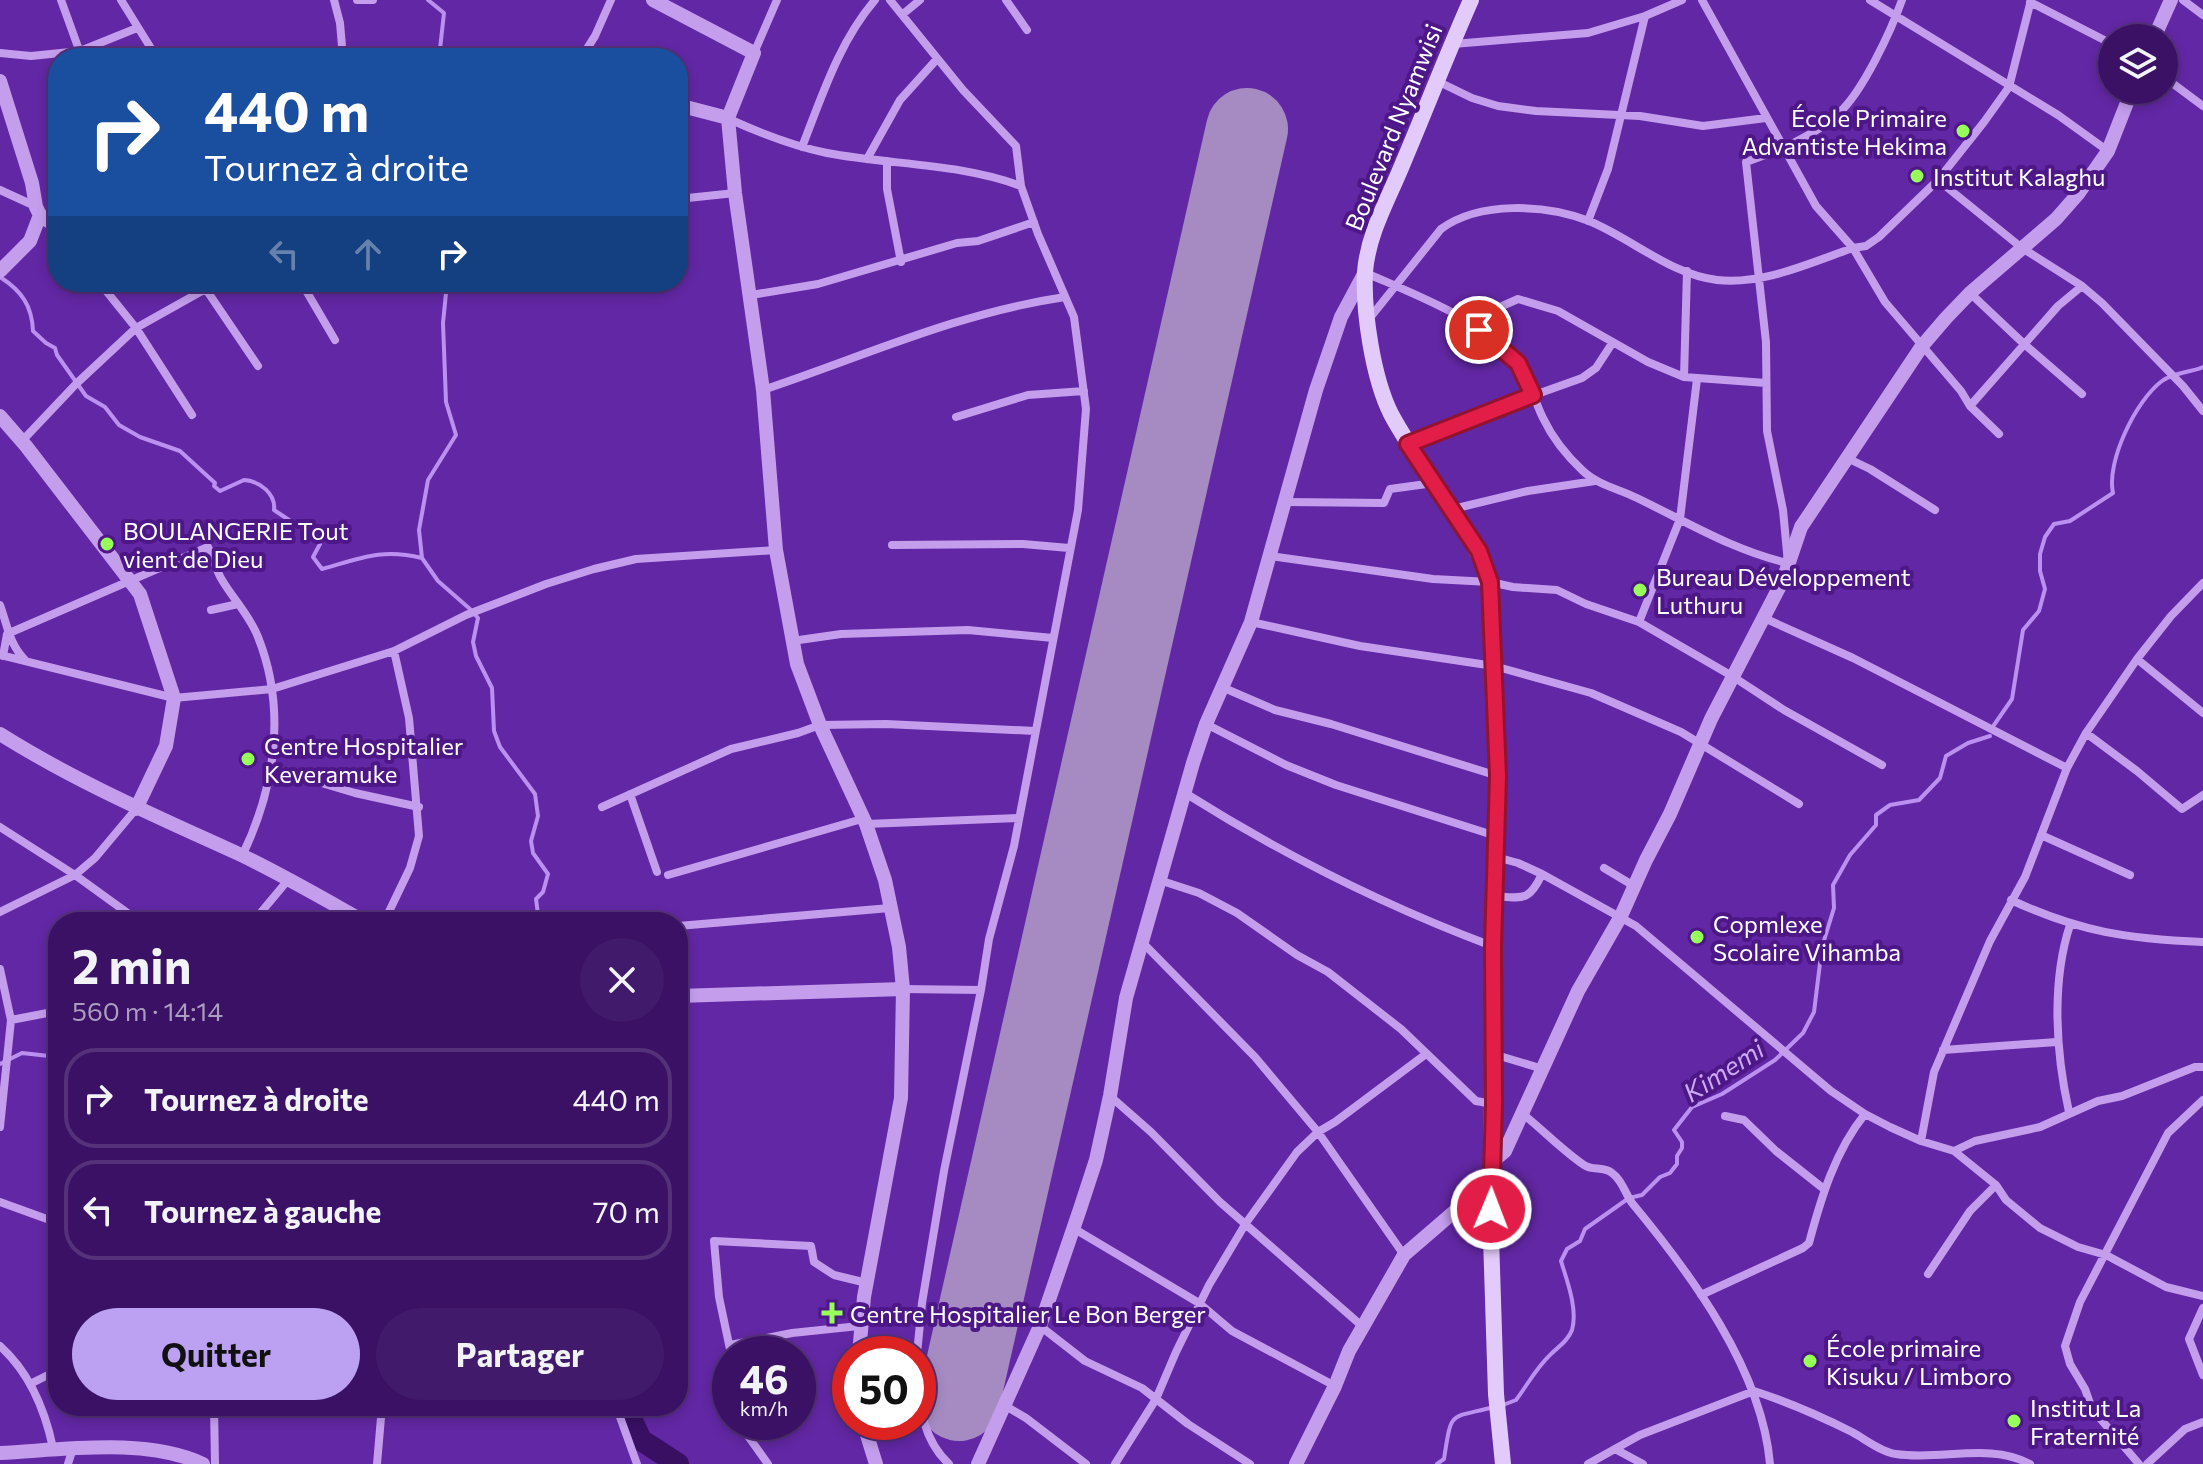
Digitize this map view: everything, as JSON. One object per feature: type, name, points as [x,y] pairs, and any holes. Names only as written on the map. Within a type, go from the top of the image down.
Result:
[{"type":"main road","name":"Boulevard Nyamwisi","points":[[1471,0],[1374,230],[1366,273],[1369,320],[1379,383],[1390,412],[1479,551],[1490,582],[1498,776],[1491,1180],[1498,1407],[1503,1464]]},
{"type":"street","points":[[61,0],[79,48]]},
{"type":"street","points":[[121,0],[150,48]]},
{"type":"street","points":[[334,0],[342,48]]},
{"type":"street","points":[[357,0],[373,0]]},
{"type":"street","points":[[587,48],[611,0]]},
{"type":"street","points":[[653,0],[754,53]]},
{"type":"street","points":[[777,0],[728,118],[735,193],[763,390],[776,550],[797,664],[820,725],[864,822],[885,880],[899,947],[903,989],[901,1098],[859,1336]]},
{"type":"street","points":[[802,147],[835,65],[859,18],[875,0]]},
{"type":"street","points":[[890,0],[981,112],[1012,139],[1019,158],[1021,186],[1074,317],[1084,391],[1084,446],[1078,510],[1019,818],[989,939],[944,1171],[919,1336]]},
{"type":"street","points":[[903,14],[920,0]]},
{"type":"street","points":[[1006,0],[1027,30]]},
{"type":"street","points":[[1450,45],[1588,33],[1645,16],[1682,0]]},
{"type":"street","points":[[1702,0],[1816,206],[1853,248],[1885,302],[1961,391],[1970,406],[1999,434]]},
{"type":"street","points":[[1870,0],[2058,115],[2108,151]]},
{"type":"street","points":[[1788,563],[1783,510],[1767,431],[1766,342],[1746,162],[1804,138],[1841,111],[1859,85],[1902,0]]},
{"type":"street","points":[[2160,24],[2171,0]]},
{"type":"street","points":[[2183,0],[2203,15]]},
{"type":"street","points":[[1369,320],[1441,229],[1456,219],[1480,210],[1546,211],[1588,221],[1687,271],[1712,279],[1758,279],[1866,246],[1938,180],[2009,87],[2031,1],[2098,37]]},
{"type":"street","points":[[1588,221],[1608,169],[1645,16]]},
{"type":"street","points":[[94,48],[137,28]]},
{"type":"street","points":[[0,53],[48,55]]},
{"type":"street","points":[[867,159],[900,100],[937,59]]},
{"type":"street","points":[[0,81],[38,211],[30,241]]},
{"type":"street","points":[[1436,81],[1498,106],[1536,111],[1621,116],[1703,126],[1766,118]]},
{"type":"street","points":[[2178,87],[2203,106]]},
{"type":"street","points":[[1493,1161],[1505,1151],[1578,991],[1621,916],[1732,676],[1783,580],[1801,527],[1922,346],[1970,293],[2056,219],[2078,194],[2108,151],[2126,104]]},
{"type":"street","points":[[688,108],[728,118],[802,147],[978,174],[1021,186]]},
{"type":"street","points":[[887,161],[887,189],[901,262]]},
{"type":"street","points":[[1938,180],[2022,248],[2082,286],[2201,404]]},
{"type":"street","points":[[0,190],[48,218]]},
{"type":"street","points":[[688,198],[735,193]]},
{"type":"street","points":[[751,295],[818,284],[957,243],[978,241],[1034,222]]},
{"type":"street","points":[[0,271],[30,241],[48,230]]},
{"type":"street","points":[[1684,377],[1687,271]]},
{"type":"street","points":[[978,1464],[1040,1326],[1096,1160],[1126,998],[1206,724],[1251,622],[1321,376],[1341,317],[1366,273],[1466,320],[1518,363],[1544,421],[1566,453],[1595,481],[1738,548],[1788,563]]},
{"type":"street","points":[[1970,406],[2023,343],[2082,286]]},
{"type":"street","points":[[107,292],[136,328],[192,415]]},
{"type":"street","points":[[22,441],[68,392],[136,328],[192,292]]},
{"type":"street","points":[[208,292],[258,366]]},
{"type":"street","points":[[307,292],[335,340]]},
{"type":"street","points":[[1970,293],[2082,394]]},
{"type":"street","points":[[763,390],[961,319],[1019,304],[1065,297]]},
{"type":"street","points":[[1479,330],[1500,307],[1518,299],[1558,311],[1648,362],[1684,377],[1766,383]]},
{"type":"street","points":[[1408,444],[1582,378],[1596,368],[1613,342]]},
{"type":"street","points":[[1639,622],[1680,519],[1697,379]]},
{"type":"street","points":[[956,417],[1028,395],[1084,391]]},
{"type":"street","points":[[0,416],[140,594],[174,698],[170,729],[160,763],[136,809],[95,858],[75,875],[0,912]]},
{"type":"street","points":[[1846,457],[1935,510]]},
{"type":"street","points":[[1453,509],[1528,491],[1595,481]]},
{"type":"street","points":[[1286,502],[1384,503],[1390,489],[1434,483]]},
{"type":"street","points":[[892,545],[1023,544],[1069,548]]},
{"type":"street","points":[[7,634],[208,547],[222,579],[258,637],[272,689],[275,748],[266,800],[242,856]]},
{"type":"street","points":[[7,634],[2,655],[174,698],[272,689],[394,651],[466,615],[594,569],[636,559],[776,550]]},
{"type":"street","points":[[1270,556],[1433,579],[1557,590],[1586,604],[1639,622],[1882,765]]},
{"type":"street","points":[[1921,1141],[1934,1072],[1990,941],[2025,877],[2067,768],[2086,733],[2137,659],[2171,616],[2203,583]]},
{"type":"street","points":[[211,610],[238,604]]},
{"type":"street","points":[[0,605],[7,634],[16,651],[27,662]]},
{"type":"street","points":[[1764,618],[1853,658],[2067,768]]},
{"type":"street","points":[[1251,622],[1360,646],[1494,666],[1591,693],[1701,743],[1799,804]]},
{"type":"street","points":[[792,641],[855,633],[968,630],[1053,638]]},
{"type":"street","points":[[389,912],[410,868],[419,836],[419,807],[409,718],[394,651]]},
{"type":"street","points":[[2137,659],[2203,713]]},
{"type":"street","points":[[1224,688],[1275,710],[1331,724],[1498,776]]},
{"type":"street","points":[[602,807],[731,749],[820,725],[886,724],[1035,731]]},
{"type":"street","points":[[1206,724],[1286,765],[1336,785],[1497,837]]},
{"type":"street","points":[[2086,733],[2182,809],[2203,795]]},
{"type":"street","points":[[0,734],[46,763],[136,809],[242,856],[347,912]]},
{"type":"street","points":[[271,768],[355,793],[419,807]]},
{"type":"street","points":[[1185,793],[1304,862],[1390,906],[1493,946]]},
{"type":"street","points":[[630,794],[657,872]]},
{"type":"street","points":[[668,875],[864,822],[1019,818]]},
{"type":"street","points":[[0,827],[126,912]]},
{"type":"street","points":[[2041,835],[2130,875]]},
{"type":"street","points":[[1496,857],[1542,874],[1621,916],[1682,962],[1831,1091],[1865,1114],[1921,1141],[1954,1151],[1996,1185],[2006,1200],[2040,1228],[2078,1247],[2106,1255],[2148,1280],[2203,1296]]},
{"type":"street","points":[[1604,868],[1634,886]]},
{"type":"street","points":[[1494,896],[1523,898],[1530,895],[1542,874]]},
{"type":"street","points":[[261,912],[288,880]]},
{"type":"street","points":[[1159,880],[1199,893],[1237,913],[1297,955],[1328,972],[1401,1029],[1476,1101],[1494,1104]]},
{"type":"street","points":[[2011,900],[2070,925],[2141,939],[2203,942]]},
{"type":"street","points":[[688,925],[890,908]]},
{"type":"street","points":[[2069,1112],[2057,1042],[2061,970],[2070,925]]},
{"type":"street","points":[[1142,942],[1255,1057],[1318,1132],[1404,1255]]},
{"type":"street","points":[[0,969],[11,1020],[0,1127]]},
{"type":"street","points":[[688,996],[903,989],[981,990]]},
{"type":"street","points":[[11,1020],[48,1013]]},
{"type":"street","points":[[1943,1050],[2057,1042]]},
{"type":"street","points":[[1115,1464],[1156,1399],[1199,1303],[1246,1223],[1297,1152],[1318,1132],[1426,1054]]},
{"type":"street","points":[[1493,1054],[1543,1069]]},
{"type":"street","points":[[1954,1151],[1975,1141],[2040,1127],[2069,1112],[2203,1067]]},
{"type":"street","points":[[1110,1096],[1151,1132],[1220,1202],[1362,1326]]},
{"type":"street","points":[[2139,1464],[2092,1409],[2065,1346],[2080,1302],[2168,1133],[2203,1100]]},
{"type":"street","points":[[1523,1114],[1587,1168],[1606,1169],[1614,1174],[1701,1295],[1754,1391],[1770,1464]]},
{"type":"street","points":[[1701,1295],[1809,1243],[1824,1189],[1851,1131],[1865,1114]]},
{"type":"street","points":[[1725,1116],[1744,1120],[1776,1151],[1824,1189]]},
{"type":"street","points":[[1296,1464],[1362,1326],[1404,1255],[1491,1180]]},
{"type":"street","points":[[1928,1274],[1970,1211],[1996,1185]]},
{"type":"street","points":[[0,1202],[48,1219]]},
{"type":"street","points":[[1073,1228],[1199,1303],[1232,1331],[1335,1386]]},
{"type":"street","points":[[728,1336],[719,1297],[714,1241],[811,1246],[814,1262],[834,1275],[867,1283]]},
{"type":"street","points":[[2203,1308],[2189,1339],[2203,1375]]},
{"type":"street","points":[[781,1336],[859,1326]]},
{"type":"street","points":[[1040,1326],[1085,1361],[1142,1388],[1188,1424],[1250,1464]]},
{"type":"street","points":[[0,1346],[30,1384],[43,1409],[53,1448]]},
{"type":"street","points":[[30,1384],[48,1375]]},
{"type":"street","points":[[1588,1464],[1640,1435],[1754,1391],[1798,1407],[1892,1459],[1996,1453],[2030,1464]]},
{"type":"street","points":[[1004,1405],[1086,1464]]},
{"type":"street","points":[[214,1416],[215,1464]]},
{"type":"street","points":[[377,1464],[381,1416]]},
{"type":"street","points":[[620,1416],[637,1464]]},
{"type":"street","points":[[2147,1464],[2185,1429],[2203,1422]]},
{"type":"street","points":[[751,1440],[768,1464]]},
{"type":"street","points":[[869,1440],[876,1464]]},
{"type":"street","points":[[929,1440],[949,1464]]},
{"type":"street","points":[[0,1453],[53,1448],[168,1451],[203,1464]]},
{"type":"street","points":[[68,1464],[73,1448]]},
{"type":"street","points":[[1615,1449],[1643,1464]]},
{"type":"shaded area","points":[[0,0],[2203,0],[2203,1464],[0,1464]]},
{"type":"waterway","points":[[428,0],[444,13],[440,48]]},
{"type":"waterway","points":[[0,277],[24,300],[31,314],[33,331],[55,348],[86,396],[105,407],[119,425],[140,437],[180,451],[220,491],[244,480],[261,486],[270,494],[274,510],[292,522],[306,523],[320,544],[313,557],[322,569],[383,554],[422,558]]},
{"type":"waterway","points":[[447,292],[443,323],[446,402],[456,435],[428,480],[419,530],[422,558],[438,581],[478,618],[473,642],[476,656],[492,688],[494,731],[500,747],[535,794],[538,816],[531,841],[533,853],[548,874],[543,892],[536,899],[538,912]]},
{"type":"waterway","points":[[1994,725],[2012,699],[2023,630],[2039,611],[2045,589],[2040,571],[2040,554],[2045,537],[2054,524],[2070,521],[2113,493],[2114,465],[2125,432],[2152,390],[2172,376],[2203,367]]},
{"type":"waterway","name":"Kimemi","points":[[1503,1405],[1516,1400],[1572,1330],[1573,1304],[1561,1261],[1567,1249],[1580,1241],[1585,1229],[1629,1198],[1642,1195],[1660,1177],[1670,1173],[1677,1164],[1682,1148],[1682,1142],[1674,1130],[1692,1107],[1722,1094],[1775,1060],[1803,1033],[1814,1012],[1822,947],[1834,908],[1833,885],[1850,855],[1876,825],[1876,815],[1890,805],[1919,800],[1940,778],[1946,756],[1968,743],[1990,736]]},
{"type":"waterway","points":[[0,1064],[22,1053],[48,1056]]},
{"type":"waterway","name":"Kimemi","points":[[1437,1464],[1444,1459],[1449,1431],[1455,1419],[1494,1407]]},
{"type":"waterway","points":[[630,1416],[641,1440],[678,1464]]},
{"type":"runway","points":[[959,1400],[1247,129]]},
{"type":"place","name":"École Primaire Advantiste Hekima","points":[[1963,131]]},
{"type":"place","name":"Institut Kalaghu","points":[[1917,176]]},
{"type":"place","name":"BOULANGERIE Tout vient de Dieu","points":[[107,544]]},
{"type":"place","name":"Bureau Développement Luthuru","points":[[1640,590]]},
{"type":"place","name":"Centre Hospitalier Keveramuke","points":[[248,759]]},
{"type":"place","name":"Copmlexe Scolaire Vihamba","points":[[1697,937]]},
{"type":"place","name":"Centre Hospitalier Le Bon Berger","points":[[832,1313]]},
{"type":"place","name":"École primaire Kisuku / Limboro","points":[[1810,1361]]},
{"type":"place","name":"Institut La Fraternité","points":[[2014,1421]]},
{"type":"route","points":[[1479,330],[1518,363],[1533,395],[1408,444],[1479,551],[1490,582],[1498,776],[1491,1209]]}]
